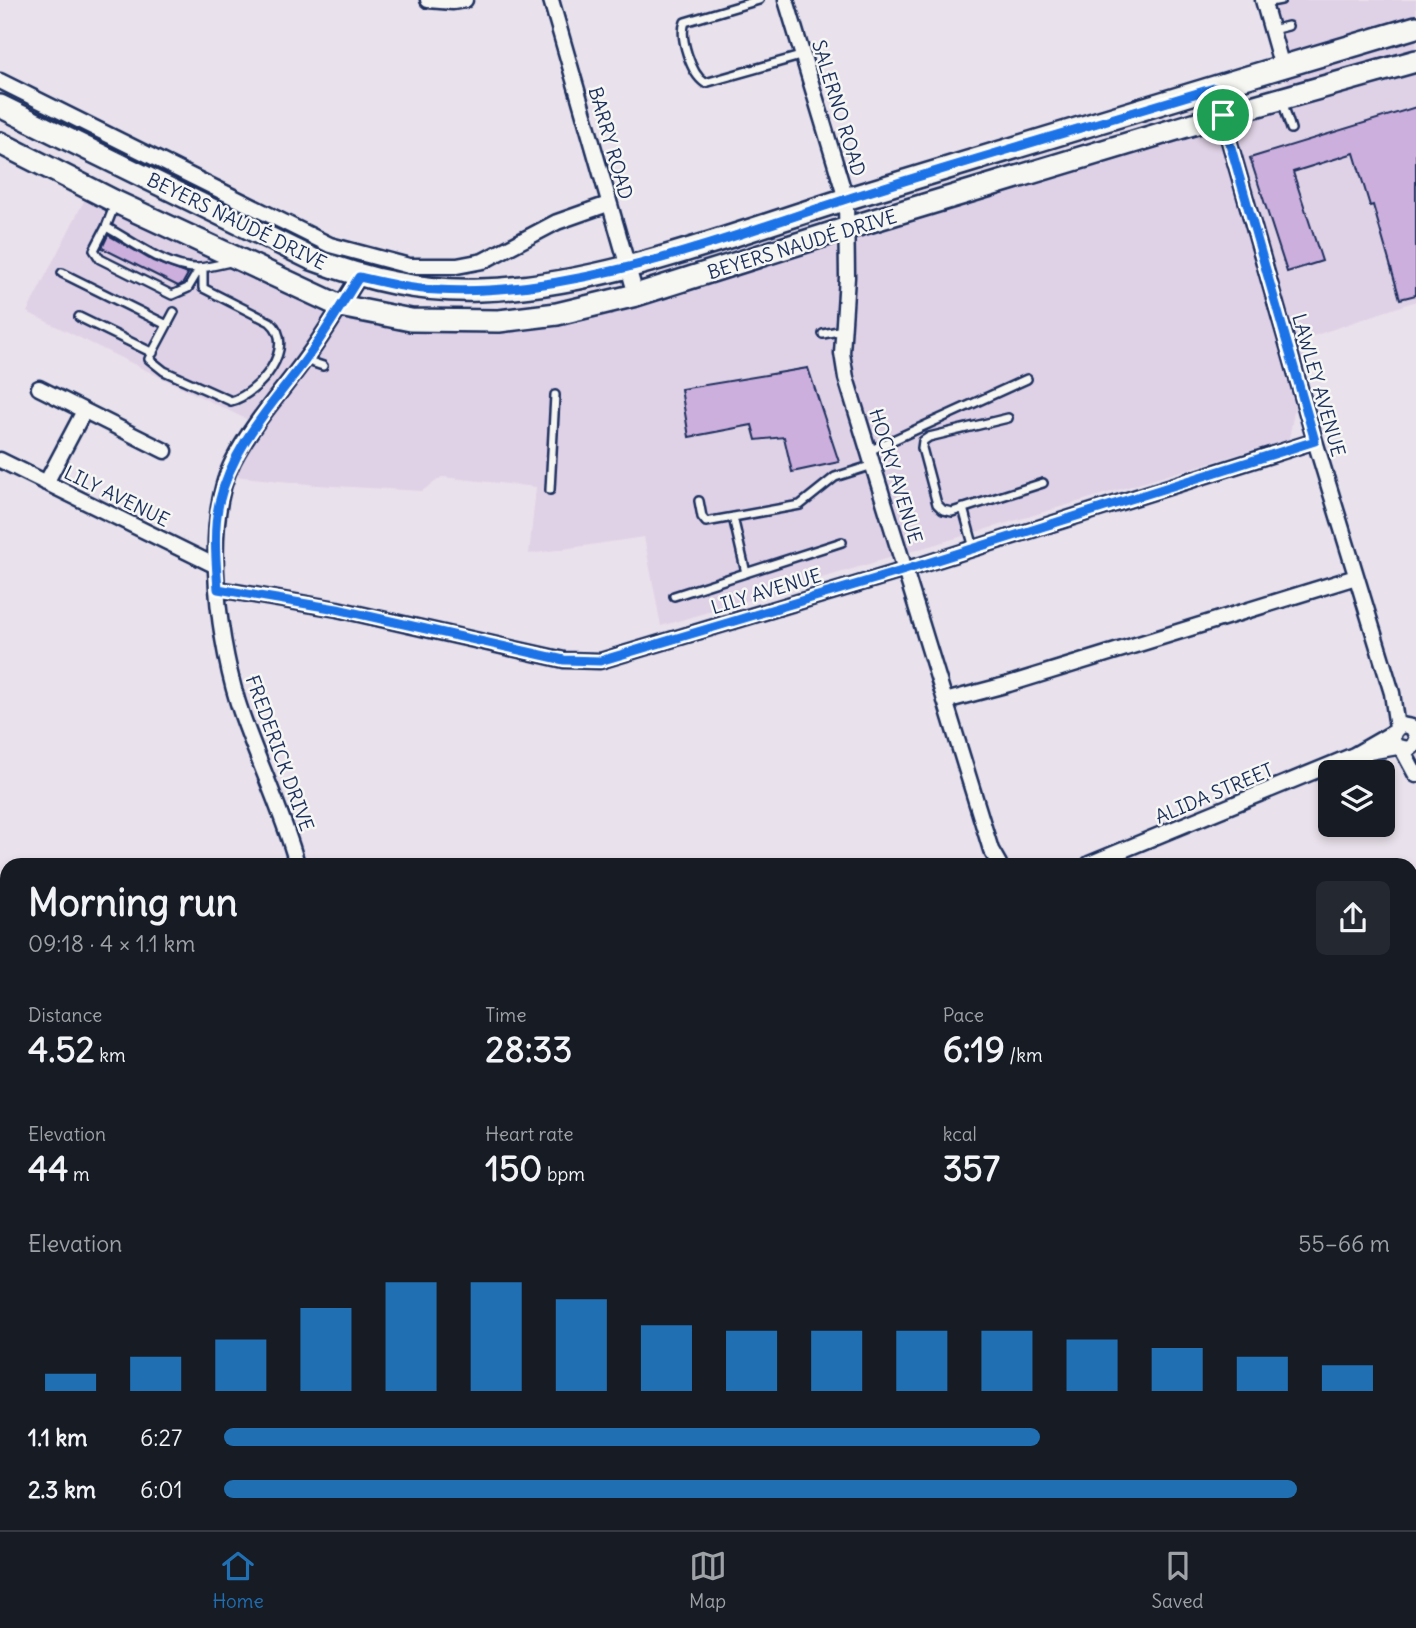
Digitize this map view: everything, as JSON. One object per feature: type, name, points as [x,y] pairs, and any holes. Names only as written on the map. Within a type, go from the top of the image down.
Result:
[{"type":"main road","name":"BEYERS NAUDÉ DRIVE","points":[[0,106],[312,259],[359,277],[436,290],[482,290],[555,283],[626,266],[1416,27]]},
{"type":"main road","name":"BEYERS NAUDÉ DRIVE","points":[[0,144],[116,202],[340,306],[411,320],[499,321],[557,314],[636,295],[1223,115],[1416,61]]},
{"type":"street","points":[[428,0],[465,0]]},
{"type":"street","name":"BARRY ROAD","points":[[551,0],[636,295]]},
{"type":"street","name":"SALERNO ROAD","points":[[786,0],[846,199],[848,228]]},
{"type":"street","points":[[1263,2],[1282,67]]},
{"type":"street","name":"BEYERS NAUDÉ DRIVE","points":[[0,82],[330,245],[398,264],[446,267],[483,261],[557,222],[608,204]]},
{"type":"street","name":"LAWLEY AVENUE","points":[[1214,88],[1315,441],[1408,736],[1416,773]]},
{"type":"street","name":"HOCKY AVENUE","points":[[848,228],[843,366],[992,857]]},
{"type":"street","name":"FREDERICK DRIVE","points":[[295,858],[287,827],[236,697],[223,632],[218,589],[216,566],[219,506],[232,463],[258,420],[305,360],[359,277]]},
{"type":"street","points":[[39,388],[165,451]]},
{"type":"street","points":[[46,483],[84,411]]},
{"type":"street","name":"LILY AVENUE","points":[[218,589],[324,607],[564,660],[587,662],[617,657],[905,570],[1315,441]]},
{"type":"street","name":"LILY AVENUE","points":[[0,460],[216,566]]},
{"type":"street","points":[[946,701],[1356,577]]},
{"type":"street","name":"ALIDA STREET","points":[[1104,858],[1354,755],[1408,736]]},
{"type":"lane","points":[[759,0],[685,22],[682,29],[692,71],[698,79],[705,83],[804,55]]},
{"type":"lane","points":[[1263,2],[1281,1]]},
{"type":"lane","points":[[1271,30],[1287,26]]},
{"type":"lane","points":[[1282,99],[1290,129]]},
{"type":"lane","points":[[116,202],[94,250],[100,259],[172,295],[188,288],[202,268]]},
{"type":"lane","points":[[106,227],[177,264],[202,268],[241,260]]},
{"type":"lane","points":[[174,312],[149,359],[153,365],[231,401],[238,399],[261,381],[277,359],[281,335],[279,329],[203,288],[202,268]]},
{"type":"lane","points":[[62,273],[167,325]]},
{"type":"lane","points":[[79,317],[153,353]]},
{"type":"lane","points":[[823,334],[844,330]]},
{"type":"lane","points":[[305,360],[323,366]]},
{"type":"lane","points":[[699,501],[704,521],[800,505],[835,477],[1027,379]]},
{"type":"lane","points":[[550,490],[555,394]]},
{"type":"lane","points":[[1008,418],[929,437],[923,441],[922,448],[937,504],[943,510],[952,512],[1043,483]]},
{"type":"lane","points":[[963,508],[974,548]]},
{"type":"lane","points":[[733,517],[746,573]]},
{"type":"lane","points":[[674,596],[842,542]]},
{"type":"shaded area","points":[[1264,0],[1416,0],[1416,301],[1307,338],[1289,439],[661,626],[644,537],[529,554],[536,487],[442,477],[422,491],[317,485],[225,475],[248,420],[27,312],[87,195],[430,330],[484,334],[575,324],[1292,96]]},
{"type":"building","points":[[1416,107],[1416,295],[1400,299],[1373,205],[1370,206],[1354,153],[1293,172],[1322,261],[1287,272],[1250,158]]},
{"type":"building","points":[[108,235],[153,261],[188,274],[183,283],[178,286],[102,248]]},
{"type":"building","points":[[808,368],[839,462],[792,472],[784,437],[756,440],[752,425],[689,437],[681,389]]},
{"type":"route","points":[[1214,88],[1223,115],[1315,441],[905,570],[600,661],[564,660],[337,609],[218,589],[216,527],[224,485],[232,463],[258,420],[305,360],[359,277],[436,290],[482,290],[555,283],[718,240],[1214,88]]}]
